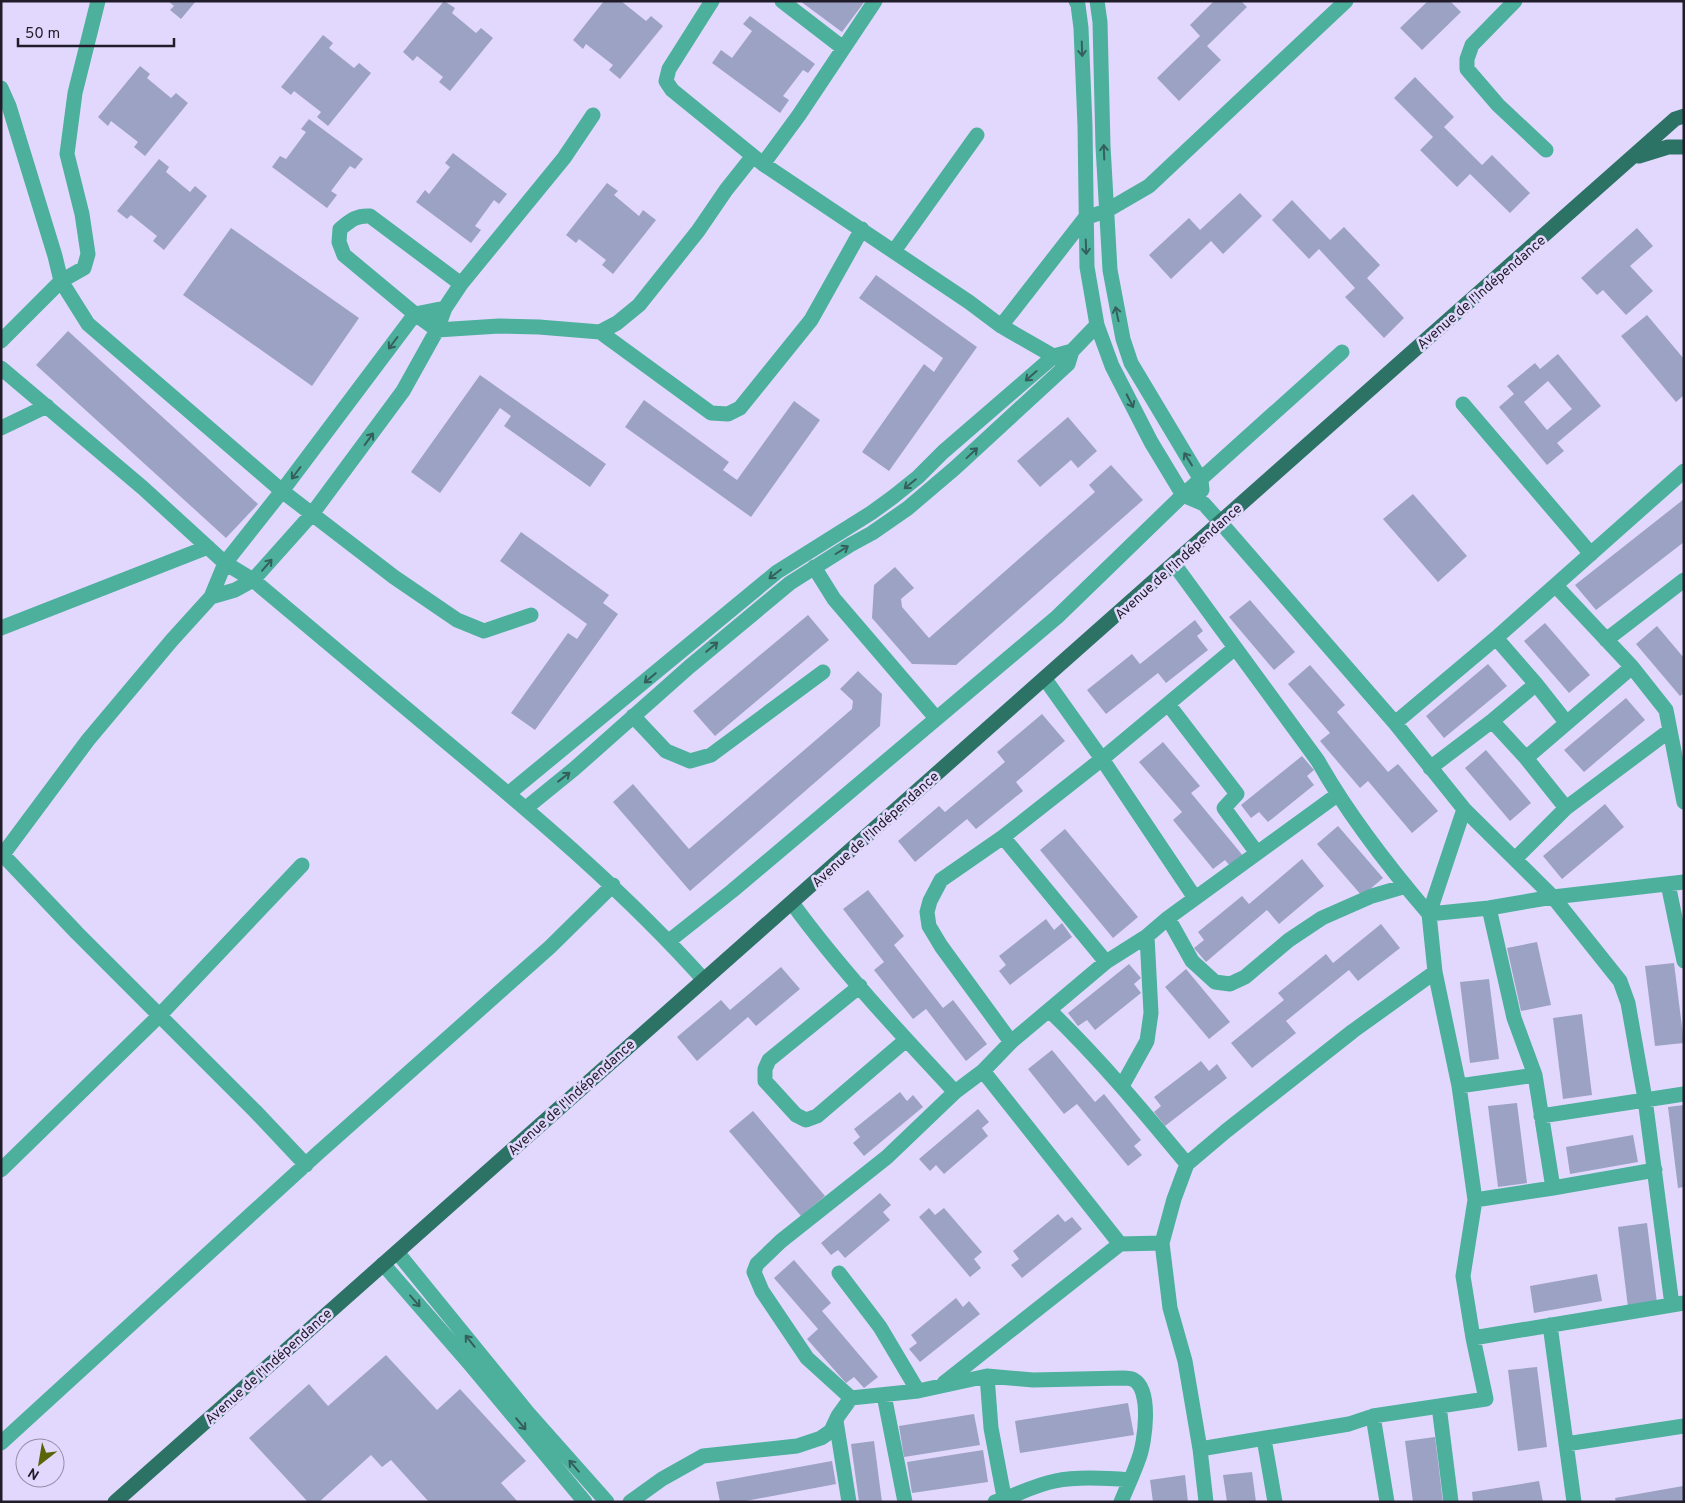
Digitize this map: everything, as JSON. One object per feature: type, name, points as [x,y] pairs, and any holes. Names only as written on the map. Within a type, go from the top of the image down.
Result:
[{"type":"main road","name":"Avenue de l'Indépendance","points":[[115,1502],[1676,119],[1684,116]]},
{"type":"main road","points":[[1635,157],[1668,147],[1684,147]]},
{"type":"street","points":[[1,341],[61,281],[84,268],[88,254],[82,214],[68,154],[75,93],[98,1]]},
{"type":"street","points":[[712,1],[669,69],[666,81],[672,90],[758,160],[969,302],[1001,326],[1054,356],[1070,357]]},
{"type":"street","points":[[782,1],[843,48]]},
{"type":"street","points":[[600,332],[617,323],[639,305],[698,231],[726,190],[758,160],[799,115],[875,1]]},
{"type":"street","points":[[1076,1],[1081,28],[1085,126],[1087,267],[1097,325],[1113,368],[1151,442],[1183,495],[1204,504],[1395,723],[1464,809],[1553,897],[1620,981],[1628,1003],[1678,1304],[1473,1338]]},
{"type":"street","points":[[1098,1],[1106,211],[1110,270],[1115,304],[1131,363],[1201,480],[1204,504]]},
{"type":"street","points":[[1001,326],[1085,218],[1106,211],[1148,186],[1346,1]]},
{"type":"street","points":[[1515,1],[1472,45],[1467,59],[1467,69],[1498,105],[1546,150]]},
{"type":"street","points":[[1,88],[9,106],[61,281],[88,324],[282,491],[394,577],[457,620],[484,631],[531,615]]},
{"type":"street","points":[[211,597],[235,590],[254,580],[312,514],[403,391],[437,330],[445,308],[461,284],[564,158],[593,115]]},
{"type":"street","points":[[894,251],[977,135]]},
{"type":"street","points":[[461,284],[370,216],[360,215],[340,229],[338,242],[344,255],[437,330],[498,326],[600,332],[711,413],[728,414],[740,408],[811,320],[862,229]]},
{"type":"street","points":[[306,1165],[2,855],[88,740],[172,640],[211,597],[225,563],[282,491],[415,314],[445,308]]},
{"type":"street","points":[[526,808],[790,583],[872,533],[908,508],[955,468],[1070,357],[1097,325]]},
{"type":"street","points":[[669,941],[732,891],[1057,617],[1183,495],[1342,352]]},
{"type":"street","points":[[508,794],[777,572],[871,513],[918,478],[943,452],[1054,356]]},
{"type":"street","points":[[1113,368],[1131,363]]},
{"type":"street","points":[[1,368],[47,406],[225,563],[254,580],[526,808],[613,885],[669,941],[704,980]]},
{"type":"street","points":[[1463,404],[1591,554]]},
{"type":"street","points":[[1,428],[47,406]]},
{"type":"street","points":[[1395,723],[1556,586],[1684,470]]},
{"type":"street","points":[[1,628],[208,547]]},
{"type":"street","points":[[1174,564],[1318,761],[1337,795],[1429,914]]},
{"type":"street","points":[[814,567],[834,599],[936,718]]},
{"type":"street","points":[[1556,586],[1632,667],[1666,710],[1684,802]]},
{"type":"street","points":[[1606,640],[1681,588]]},
{"type":"street","points":[[1496,638],[1566,722]]},
{"type":"street","points":[[1011,1042],[941,946],[929,926],[927,912],[930,901],[941,880],[1003,837],[1102,759],[1235,648]]},
{"type":"street","points":[[1526,758],[1632,667]]},
{"type":"street","points":[[633,716],[666,751],[690,761],[711,755],[823,672]]},
{"type":"street","points":[[1045,679],[1102,759],[1195,898]]},
{"type":"street","points":[[1430,768],[1492,721],[1536,684]]},
{"type":"street","points":[[1168,704],[1237,794],[1224,808],[1257,853]]},
{"type":"street","points":[[1492,721],[1526,758],[1566,808]]},
{"type":"street","points":[[1515,859],[1566,808],[1669,731]]},
{"type":"street","points":[[1121,1502],[1139,1457],[1146,1411],[1143,1392],[1133,1380],[1123,1378],[1033,1380],[987,1376],[918,1391],[851,1398],[807,1358],[762,1291],[754,1272],[757,1264],[781,1241],[887,1158],[955,1092],[983,1071],[1011,1042],[1106,962],[1147,936],[1168,918],[1337,795]]},
{"type":"street","points":[[1200,1449],[1349,1424],[1373,1416],[1486,1399],[1473,1338],[1463,1276],[1475,1200],[1459,1086],[1435,972],[1429,914],[1464,809]]},
{"type":"street","points":[[1003,837],[1106,962]]},
{"type":"street","points":[[1,1170],[159,1016],[302,865]]},
{"type":"street","points":[[1429,914],[1489,908],[1553,897],[1684,882]]},
{"type":"street","points":[[1668,884],[1684,961]]},
{"type":"street","points":[[1,1443],[306,1165],[550,947],[613,885]]},
{"type":"street","points":[[1168,918],[1192,961],[1215,982],[1230,984],[1245,977],[1289,940],[1322,918],[1372,896],[1406,886]]},
{"type":"street","points":[[792,903],[809,926],[906,1040],[955,1092]]},
{"type":"street","points":[[1489,908],[1514,1018],[1535,1074],[1552,1188]]},
{"type":"street","points":[[1122,1086],[1147,1041],[1150,1013],[1147,936]]},
{"type":"street","points":[[1206,1502],[1200,1449],[1185,1361],[1170,1308],[1162,1243],[1174,1199],[1187,1164],[1353,1031],[1435,972]]},
{"type":"street","points":[[860,986],[769,1060],[765,1069],[765,1081],[796,1115],[806,1120],[817,1116],[906,1040]]},
{"type":"street","points":[[1049,1010],[1122,1086],[1187,1164]]},
{"type":"street","points":[[983,1071],[1120,1244]]},
{"type":"street","points":[[1459,1086],[1535,1074]]},
{"type":"street","points":[[1541,1116],[1684,1094]]},
{"type":"street","points":[[1475,1200],[1655,1170]]},
{"type":"street","points":[[940,1385],[1120,1244],[1162,1243]]},
{"type":"street","points":[[397,1252],[528,1413],[607,1502]]},
{"type":"street","points":[[383,1264],[470,1364],[585,1502]]},
{"type":"street","points":[[839,1273],[880,1327],[918,1391]]},
{"type":"street","points":[[1550,1326],[1574,1502]]},
{"type":"street","points":[[987,1376],[991,1428],[1001,1501],[1027,1489],[1056,1481],[1106,1478],[1130,1480]]},
{"type":"street","points":[[884,1394],[905,1502]]},
{"type":"street","points":[[637,1500],[662,1479],[703,1456],[797,1446],[821,1438],[831,1431],[851,1398]]},
{"type":"street","points":[[1439,1406],[1451,1502]]},
{"type":"street","points":[[1373,1416],[1386,1502]]},
{"type":"street","points":[[836,1422],[849,1502]]},
{"type":"street","points":[[1566,1444],[1684,1426]]},
{"type":"street","points":[[1264,1439],[1275,1502]]},
{"type":"building","points":[[168,1],[196,1],[181,19],[170,10],[174,6]]},
{"type":"building","points":[[444,1],[455,8],[452,13],[476,33],[481,28],[493,38],[450,91],[439,82],[443,77],[417,56],[413,61],[403,52]]},
{"type":"building","points":[[604,1],[621,1],[646,21],[651,16],[663,26],[620,79],[609,70],[613,65],[586,44],[583,49],[573,40]]},
{"type":"building","points":[[800,1],[865,1],[842,32]]},
{"type":"building","points":[[1214,1],[1241,1],[1247,7],[1207,46],[1221,60],[1179,101],[1157,78],[1200,36],[1190,25]]},
{"type":"building","points":[[1428,1],[1450,1],[1461,12],[1422,50],[1400,28]]},
{"type":"building","points":[[750,16],[815,64],[808,73],[803,70],[783,96],[789,100],[780,113],[712,63],[721,50],[732,58],[752,31],[743,24]]},
{"type":"building","points":[[323,35],[333,43],[329,48],[354,68],[359,63],[371,73],[328,126],[317,117],[321,112],[294,91],[291,95],[281,87]]},
{"type":"building","points":[[140,66],[150,74],[147,78],[171,98],[176,93],[188,103],[145,156],[134,147],[138,142],[111,121],[108,126],[98,117]]},
{"type":"building","points":[[1415,77],[1454,117],[1444,127],[1482,165],[1492,155],[1530,193],[1510,213],[1470,174],[1457,187],[1420,150],[1433,137],[1394,98]]},
{"type":"building","points":[[309,119],[363,159],[355,169],[350,166],[331,191],[337,195],[327,208],[272,167],[280,156],[286,159],[306,132],[301,129]]},
{"type":"building","points":[[453,153],[507,194],[499,204],[494,200],[475,226],[481,230],[471,243],[416,202],[425,190],[429,194],[450,167],[445,163]]},
{"type":"building","points":[[159,159],[169,167],[166,172],[190,192],[195,186],[207,196],[164,250],[153,241],[157,236],[131,215],[127,219],[117,211]]},
{"type":"building","points":[[607,183],[618,191],[614,195],[639,216],[643,210],[656,220],[613,274],[602,265],[606,260],[579,239],[576,243],[566,235]]},
{"type":"building","points":[[1240,193],[1262,216],[1223,254],[1211,241],[1171,279],[1149,255],[1189,218],[1200,230]]},
{"type":"building","points":[[1292,200],[1330,240],[1344,227],[1380,265],[1367,278],[1404,318],[1384,338],[1345,297],[1355,288],[1319,249],[1309,259],[1272,220]]},
{"type":"building","points":[[231,228],[359,318],[312,386],[183,295]]},
{"type":"building","points":[[1637,228],[1653,246],[1630,266],[1653,291],[1626,315],[1603,290],[1597,295],[1581,278]]},
{"type":"building","points":[[876,275],[977,347],[889,471],[862,452],[924,364],[934,372],[943,358],[859,298]]},
{"type":"building","points":[[1647,315],[1684,359],[1684,395],[1676,402],[1621,336]]},
{"type":"building","points":[[68,331],[258,504],[226,538],[36,365]]},
{"type":"building","points":[[1558,354],[1601,406],[1557,443],[1564,451],[1547,465],[1499,407],[1514,394],[1507,386],[1535,363],[1540,369]],"holes":[[[1548,381],[1572,409],[1547,430],[1524,402]]]},
{"type":"building","points":[[480,375],[606,464],[590,487],[504,426],[511,416],[500,408],[440,493],[411,472]]},
{"type":"building","points":[[644,400],[729,462],[723,470],[737,480],[794,401],[820,420],[751,517],[625,427]]},
{"type":"building","points":[[1068,417],[1097,451],[1078,468],[1071,460],[1040,487],[1017,461]]},
{"type":"building","points":[[1111,465],[1143,500],[956,665],[912,664],[872,618],[874,585],[895,567],[914,588],[901,599],[902,607],[929,638],[1095,492],[1089,485]]},
{"type":"building","points":[[1413,494],[1467,556],[1438,582],[1383,519]]},
{"type":"building","points":[[1684,499],[1684,542],[1596,610],[1575,585]]},
{"type":"building","points":[[521,532],[609,595],[603,603],[618,614],[535,730],[511,713],[568,633],[577,639],[587,624],[500,561]]},
{"type":"building","points":[[1250,600],[1295,652],[1274,670],[1229,617]]},
{"type":"building","points":[[808,615],[829,640],[715,736],[693,711]]},
{"type":"building","points":[[1195,620],[1203,631],[1197,636],[1208,650],[1166,683],[1158,673],[1106,714],[1087,690],[1132,654],[1140,664]]},
{"type":"building","points":[[1545,623],[1590,675],[1569,693],[1524,641]]},
{"type":"building","points":[[1657,626],[1684,658],[1684,693],[1680,696],[1636,644]]},
{"type":"building","points":[[1488,664],[1507,686],[1444,738],[1426,716]]},
{"type":"building","points":[[1310,665],[1345,705],[1337,712],[1388,772],[1398,764],[1438,811],[1412,833],[1368,781],[1360,788],[1320,741],[1330,733],[1288,684]]},
{"type":"building","points":[[858,671],[882,694],[880,726],[690,891],[613,802],[633,784],[689,849],[852,709],[853,701],[840,689]]},
{"type":"building","points":[[1626,698],[1645,720],[1584,772],[1564,750]]},
{"type":"building","points":[[1042,714],[1065,741],[1016,782],[1023,791],[976,829],[967,819],[915,862],[898,841],[939,806],[945,812],[1005,762],[997,752]]},
{"type":"building","points":[[1163,742],[1200,786],[1191,793],[1244,857],[1231,867],[1225,860],[1213,869],[1173,820],[1182,812],[1139,762]]},
{"type":"building","points":[[1486,750],[1531,803],[1510,821],[1465,768]]},
{"type":"building","points":[[1302,756],[1314,770],[1307,776],[1314,785],[1268,822],[1259,812],[1251,818],[1241,805]]},
{"type":"building","points":[[1605,804],[1624,827],[1562,879],[1543,856]]},
{"type":"building","points":[[1338,826],[1383,878],[1362,896],[1317,844]]},
{"type":"building","points":[[1065,829],[1138,917],[1113,938],[1040,850]]},
{"type":"building","points":[[1302,859],[1324,886],[1279,924],[1267,910],[1206,962],[1194,948],[1204,940],[1198,932],[1242,896],[1249,904]]},
{"type":"building","points":[[868,890],[904,936],[894,945],[943,1008],[953,1000],[987,1044],[966,1061],[926,1009],[913,1019],[874,970],[884,962],[843,909]]},
{"type":"building","points":[[1046,919],[1054,930],[1062,923],[1072,937],[1010,985],[999,971],[1006,965],[999,956]]},
{"type":"building","points":[[1381,924],[1400,948],[1358,981],[1349,970],[1286,1021],[1296,1033],[1252,1068],[1231,1043],[1284,1000],[1278,993],[1326,954],[1333,963]]},
{"type":"building","points":[[1537,942],[1551,1005],[1521,1011],[1507,948]]},
{"type":"building","points":[[1674,963],[1684,1043],[1655,1046],[1645,966]]},
{"type":"building","points":[[1129,964],[1141,978],[1134,984],[1141,993],[1095,1030],[1087,1020],[1078,1026],[1068,1013]]},
{"type":"building","points":[[781,967],[800,989],[756,1026],[748,1017],[697,1061],[677,1037],[721,1000],[730,1010]]},
{"type":"building","points":[[1186,969],[1230,1022],[1209,1039],[1165,987]]},
{"type":"building","points":[[1489,979],[1499,1059],[1470,1063],[1460,982]]},
{"type":"building","points":[[1582,1014],[1592,1095],[1563,1099],[1553,1018]]},
{"type":"building","points":[[1052,1050],[1095,1102],[1104,1094],[1141,1140],[1134,1146],[1142,1155],[1128,1166],[1077,1104],[1064,1114],[1028,1069]]},
{"type":"building","points":[[1201,1061],[1209,1071],[1217,1064],[1227,1078],[1165,1126],[1154,1112],[1161,1106],[1154,1097]]},
{"type":"building","points":[[900,1092],[907,1101],[913,1095],[923,1107],[864,1156],[853,1143],[860,1137],[854,1129]]},
{"type":"building","points":[[1517,1103],[1527,1183],[1498,1187],[1488,1106]]},
{"type":"building","points":[[1684,1105],[1684,1187],[1678,1188],[1668,1107]]},
{"type":"building","points":[[978,1109],[989,1122],[982,1128],[988,1136],[944,1174],[936,1165],[930,1171],[919,1159]]},
{"type":"building","points":[[753,1111],[825,1196],[801,1216],[729,1131]]},
{"type":"building","points":[[1633,1135],[1638,1162],[1570,1174],[1566,1147]]},
{"type":"building","points":[[880,1193],[891,1205],[883,1212],[890,1220],[845,1258],[838,1250],[831,1255],[821,1243]]},
{"type":"building","points":[[929,1208],[935,1215],[944,1208],[982,1252],[974,1259],[981,1268],[970,1277],[919,1217]]},
{"type":"building","points":[[1058,1214],[1065,1222],[1072,1217],[1082,1229],[1022,1278],[1011,1265],[1019,1259],[1013,1251]]},
{"type":"building","points":[[1647,1223],[1657,1303],[1628,1307],[1618,1227]]},
{"type":"building","points":[[794,1260],[831,1303],[822,1311],[878,1377],[864,1388],[854,1377],[846,1383],[807,1339],[818,1329],[774,1278]]},
{"type":"building","points":[[1597,1274],[1602,1301],[1534,1313],[1530,1286]]},
{"type":"building","points":[[956,1298],[963,1307],[969,1301],[980,1314],[920,1362],[909,1349],[917,1343],[911,1335]]},
{"type":"building","points":[[386,1355],[437,1410],[460,1389],[526,1461],[501,1483],[518,1502],[429,1502],[391,1460],[382,1467],[371,1455],[319,1502],[308,1502],[249,1438],[309,1384],[328,1406]]},
{"type":"building","points":[[1537,1367],[1547,1447],[1518,1451],[1508,1370]]},
{"type":"building","points":[[1128,1403],[1134,1435],[1020,1453],[1015,1421]]},
{"type":"building","points":[[974,1414],[980,1445],[904,1457],[899,1426]]},
{"type":"building","points":[[1435,1437],[1443,1502],[1413,1502],[1405,1441]]},
{"type":"building","points":[[874,1441],[882,1502],[859,1502],[851,1444]]},
{"type":"building","points":[[983,1450],[988,1482],[912,1493],[907,1462]]},
{"type":"building","points":[[832,1461],[836,1484],[740,1502],[720,1502],[716,1482]]},
{"type":"building","points":[[1252,1472],[1256,1502],[1227,1502],[1223,1475]]},
{"type":"building","points":[[1185,1475],[1188,1502],[1153,1502],[1150,1480]]},
{"type":"building","points":[[1539,1481],[1543,1502],[1473,1502],[1472,1492]]},
{"type":"building","points":[[1683,1486],[1684,1502],[1616,1502],[1615,1498]]}]
